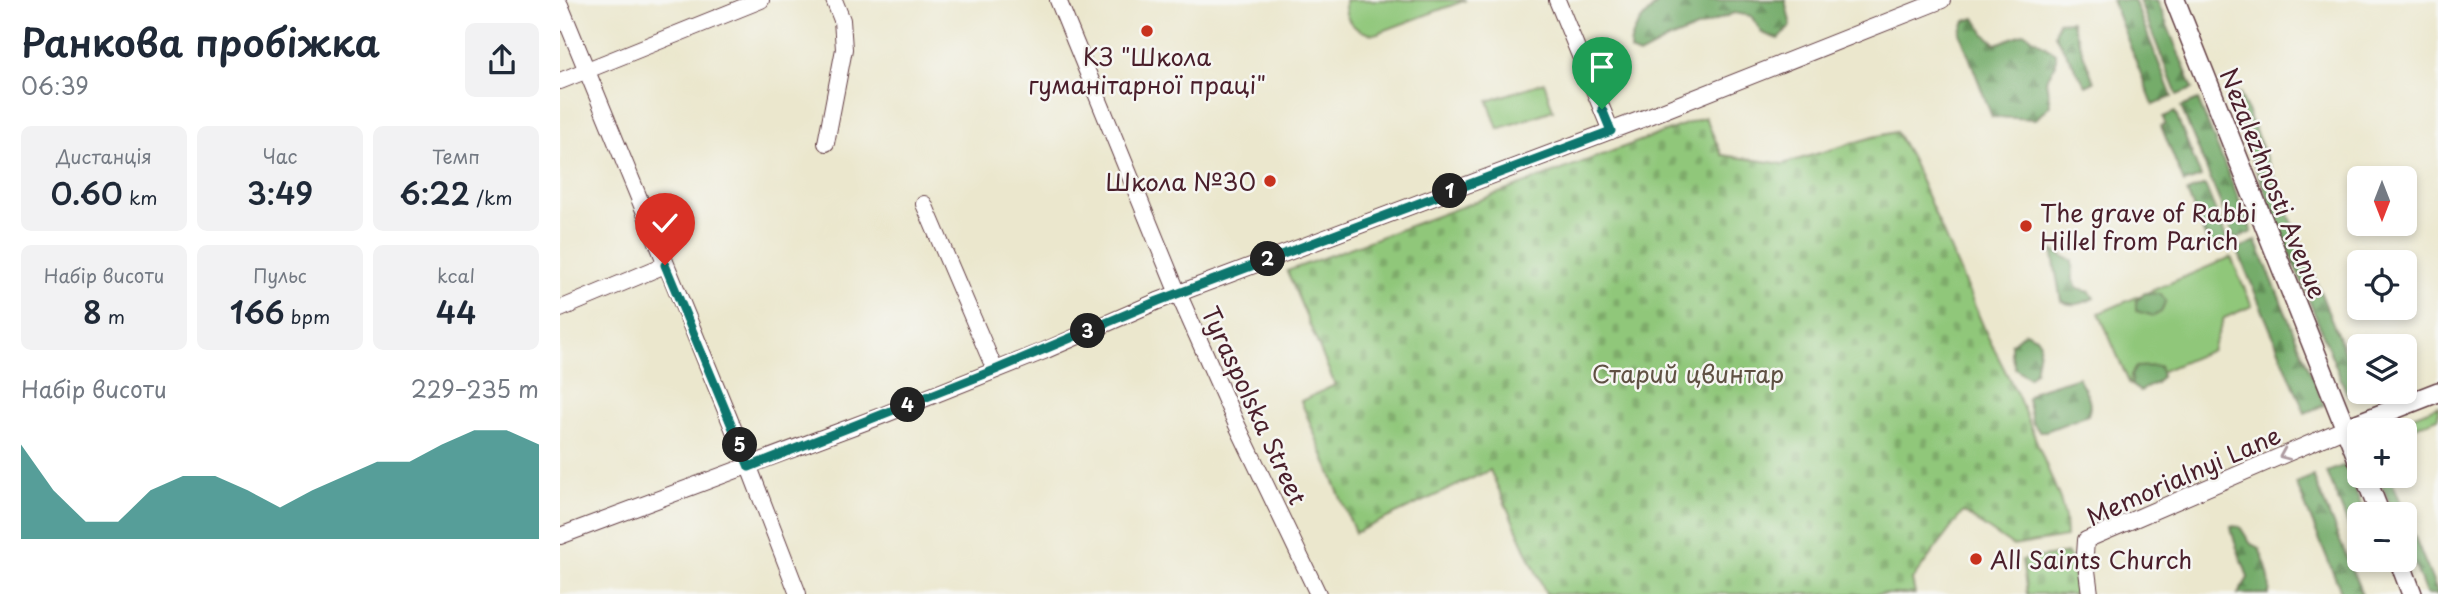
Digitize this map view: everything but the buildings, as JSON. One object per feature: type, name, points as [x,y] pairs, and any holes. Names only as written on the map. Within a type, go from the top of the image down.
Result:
[{"type":"main road","name":"Nezalezhnosti Avenue","points":[[2175,0],[2346,428]]},
{"type":"main road","points":[[2346,428],[2438,391]]},
{"type":"main road","points":[[2404,572],[2412,594]]},
{"type":"street","points":[[560,81],[761,0]]},
{"type":"street","points":[[825,143],[844,49],[842,20],[834,0]]},
{"type":"street","name":"Tyraspolska Street","points":[[1058,0],[1179,294],[1236,423],[1318,594]]},
{"type":"street","points":[[1557,0],[1611,131]]},
{"type":"street","points":[[560,536],[749,467],[1179,294],[1611,131],[1941,0]]},
{"type":"street","points":[[560,5],[749,467],[798,594]]},
{"type":"street","points":[[924,204],[995,370]]},
{"type":"street","points":[[560,309],[665,265]]},
{"type":"street","name":"Memorialnyi Lane","points":[[2090,594],[2085,555],[2087,540],[2346,428]]},
{"type":"green space","points":[[1345,0],[1466,0],[1375,34],[1362,31],[1352,24],[1346,14]]},
{"type":"green space","points":[[1661,0],[1785,0],[1791,26],[1778,39],[1762,33],[1751,16],[1734,13],[1667,40],[1639,55],[1630,51],[1635,29]]},
{"type":"green space","points":[[2112,0],[2134,0],[2172,97],[2153,105]]},
{"type":"green space","points":[[2139,0],[2157,0],[2193,89],[2177,95]]},
{"type":"green space","points":[[1975,18],[1984,33],[1996,44],[2025,33],[2056,53],[2056,64],[2046,80],[2050,105],[2036,119],[1992,117],[1960,33],[1965,21]]},
{"type":"green space","points":[[2071,21],[2094,82],[2086,86],[2055,35],[2058,22]]},
{"type":"green space","points":[[1544,82],[1553,110],[1498,129],[1488,101]]},
{"type":"green space","points":[[2240,93],[2347,358],[2347,394],[2227,98]]},
{"type":"green space","points":[[2198,100],[2252,232],[2235,239],[2181,107]]},
{"type":"green space","points":[[2175,112],[2201,177],[2184,183],[2161,126],[2165,124],[2163,117]]},
{"type":"green space","name":"Старий цвинтар","points":[[1705,117],[1722,155],[1783,164],[1896,132],[1910,156],[1988,337],[2018,396],[2060,499],[2066,537],[2013,546],[1963,512],[1912,580],[1915,594],[1546,594],[1490,470],[1355,533],[1301,401],[1335,385],[1287,271]]},
{"type":"green space","points":[[2205,185],[2228,242],[2210,249],[2187,192]]},
{"type":"green space","points":[[2256,241],[2324,405],[2305,413],[2237,249]]},
{"type":"green space","points":[[2052,250],[2072,261],[2073,280],[2077,289],[2090,292],[2094,298],[2077,304],[2061,301]]},
{"type":"green space","points":[[2231,257],[2252,306],[2224,318],[2212,350],[2130,385],[2099,313]]},
{"type":"green space","points":[[2145,293],[2160,294],[2166,300],[2161,312],[2154,316],[2136,311],[2136,301]]},
{"type":"green space","points":[[2025,332],[2036,337],[2040,343],[2035,372],[2029,378],[2015,368],[2011,353],[2011,344]]},
{"type":"green space","points":[[2159,366],[2162,376],[2156,383],[2140,391],[2132,386],[2131,375],[2136,367]]},
{"type":"green space","points":[[2078,377],[2089,400],[2088,415],[2046,431],[2039,431],[2032,422],[2027,398],[2034,391]]},
{"type":"green space","points":[[2438,406],[2438,418],[2417,426],[2417,418],[2408,418]]},
{"type":"green space","points":[[2345,465],[2347,488],[2354,488],[2360,502],[2347,502],[2347,523],[2327,472]]},
{"type":"green space","points":[[2313,476],[2347,558],[2347,572],[2353,572],[2362,594],[2342,594],[2296,483]]},
{"type":"green space","points":[[2383,488],[2395,488],[2401,502],[2389,502]]},
{"type":"green space","points":[[2231,526],[2240,527],[2251,544],[2259,548],[2269,576],[2269,594],[2238,594],[2248,578]]},
{"type":"green space","points":[[2417,542],[2438,594],[2426,594],[2417,571]]},
{"type":"green space","points":[[2067,553],[2071,559],[2076,594],[2027,594],[2022,560]]},
{"type":"place","name":"КЗ \"Школа гуманітарної праці\"","points":[[1147,31]]},
{"type":"place","name":"Школа №30","points":[[1270,181]]},
{"type":"place","name":"The grave of Rabbi Hillel from Parich","points":[[2026,226]]},
{"type":"place","name":"All Saints Church","points":[[1976,559]]},
{"type":"route","points":[[665,265],[749,467],[1044,351],[1196,286],[1611,131],[1602,109]]}]
